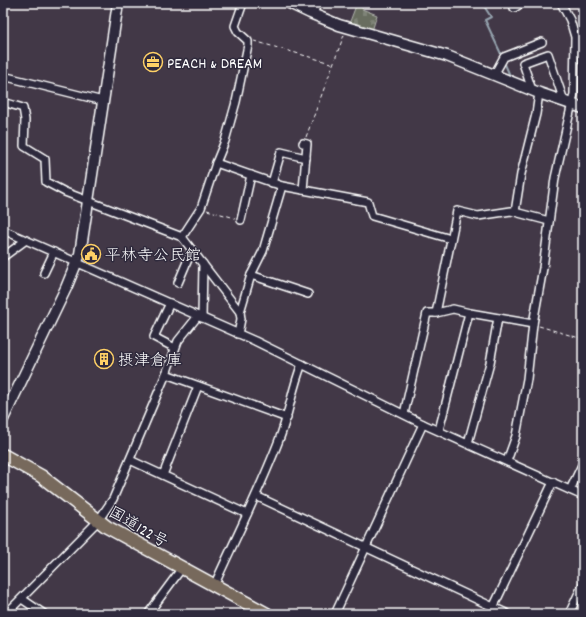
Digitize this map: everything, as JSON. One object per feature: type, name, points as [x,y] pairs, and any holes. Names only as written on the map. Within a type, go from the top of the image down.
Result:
[{"type":"highway","name":"国道122号","points":[[3,456],[41,476],[60,489],[98,521],[136,544],[267,614]]},
{"type":"street","points":[[3,419],[80,254],[118,3]]},
{"type":"street","points":[[182,237],[201,208],[225,141],[236,102],[248,45],[248,41],[238,32],[235,26],[243,3]]},
{"type":"street","points":[[289,3],[313,15],[346,27],[446,56],[536,92],[583,108]]},
{"type":"street","points":[[313,15],[317,3]]},
{"type":"street","points":[[514,8],[522,3]]},
{"type":"street","points":[[507,461],[516,436],[527,379],[533,324],[543,268],[555,178],[568,102],[574,94],[575,37],[570,20],[561,3]]},
{"type":"street","points":[[494,75],[504,57],[542,42]]},
{"type":"street","points":[[515,212],[521,174],[536,114],[536,92],[523,63],[548,54],[568,102]]},
{"type":"street","points":[[3,76],[103,101]]},
{"type":"street","points":[[3,102],[23,108],[25,120],[24,146],[45,160],[46,182],[87,201],[182,237],[240,312]]},
{"type":"street","points":[[302,190],[307,144],[303,143]]},
{"type":"street","points":[[272,183],[281,152],[306,158]]},
{"type":"street","points":[[216,163],[282,186],[368,202],[372,216],[451,239]]},
{"type":"street","points":[[241,220],[250,175]]},
{"type":"street","points":[[238,334],[241,319],[240,312],[251,275],[263,251],[282,186]]},
{"type":"street","points":[[436,313],[456,211],[478,216],[511,211],[549,221]]},
{"type":"street","points":[[3,230],[255,341],[423,424],[583,496]]},
{"type":"street","points":[[3,257],[26,240]]},
{"type":"street","points":[[178,284],[192,250]]},
{"type":"street","points":[[44,273],[54,252]]},
{"type":"street","points":[[6,614],[98,521],[113,499],[166,374],[178,341],[200,317],[203,264]]},
{"type":"street","points":[[251,275],[308,294]]},
{"type":"street","points":[[170,303],[154,337],[175,348]]},
{"type":"street","points":[[404,414],[427,312],[436,313],[453,309],[533,324]]},
{"type":"street","points":[[439,430],[470,313]]},
{"type":"street","points":[[468,443],[490,363],[498,318]]},
{"type":"street","points":[[214,586],[256,496],[287,418],[297,376],[302,364]]},
{"type":"street","points":[[166,374],[287,418]]},
{"type":"street","points":[[163,475],[198,386]]},
{"type":"street","points":[[335,614],[423,424]]},
{"type":"street","points":[[130,460],[247,514]]},
{"type":"street","points":[[570,490],[583,463]]},
{"type":"street","points":[[492,611],[553,482]]},
{"type":"street","points":[[256,496],[366,548],[492,611],[508,614]]},
{"type":"street","points":[[148,614],[182,568]]},
{"type":"street","points":[[569,614],[583,584]]},
{"type":"street","points":[[22,598],[44,614]]},
{"type":"path","points":[[303,143],[334,64],[346,27]]},
{"type":"path","points":[[248,41],[255,41],[334,64]]},
{"type":"path","points":[[201,208],[241,220]]},
{"type":"path","points":[[533,324],[583,338]]},
{"type":"green space","points":[[357,3],[364,3],[362,9],[377,15],[372,31],[349,24]]},
{"type":"waterway","points":[[482,3],[491,17],[485,20],[502,56]]},
{"type":"waterway","points":[[504,62],[511,78]]},
{"type":"place","name":"PEACH & DREAM","points":[[153,62]]},
{"type":"place","name":"平林寺公民館","points":[[91,254]]},
{"type":"place","name":"摂津倉庫","points":[[104,359]]}]
